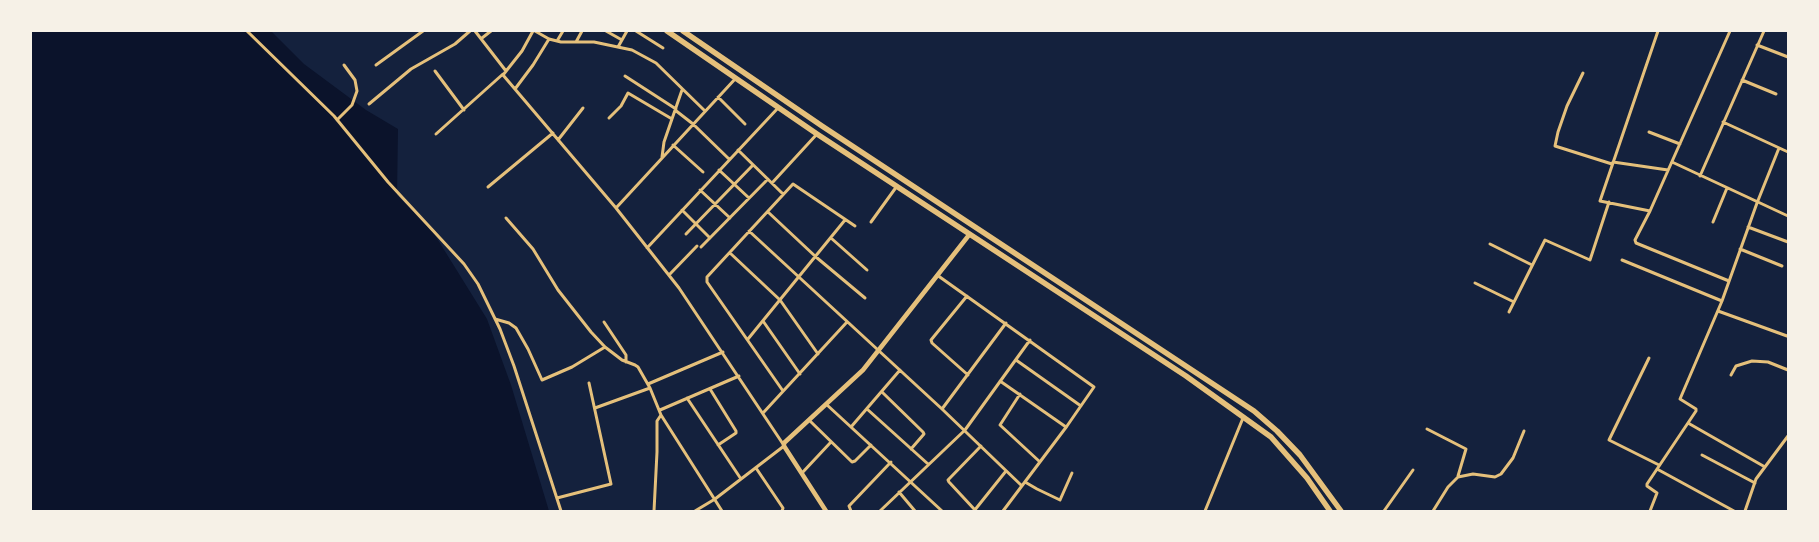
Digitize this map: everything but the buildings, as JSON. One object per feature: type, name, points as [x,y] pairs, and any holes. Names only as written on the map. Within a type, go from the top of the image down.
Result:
[{"type":"highway","points":[[667,31],[817,134],[1186,376],[1271,437],[1294,461],[1330,511]]},
{"type":"highway","points":[[683,31],[822,126],[1254,411],[1277,430],[1300,455],[1341,511]]},
{"type":"street","points":[[248,31],[337,120],[388,182],[464,264],[484,295],[514,366],[554,484],[561,511]]},
{"type":"street","points":[[252,36],[256,31]]},
{"type":"street","points":[[376,65],[423,31]]},
{"type":"street","points":[[369,104],[411,69],[455,44],[470,31]]},
{"type":"street","points":[[475,31],[482,38],[515,89],[616,208],[669,275],[724,352],[826,511]]},
{"type":"street","points":[[482,38],[491,31]]},
{"type":"street","points":[[436,134],[505,73],[522,51],[533,31],[557,41],[590,42],[628,48],[653,61],[705,111]]},
{"type":"street","points":[[557,41],[563,31]]},
{"type":"street","points":[[576,42],[582,31]]},
{"type":"street","points":[[606,31],[622,40]]},
{"type":"street","points":[[618,47],[627,31]]},
{"type":"street","points":[[636,31],[663,48]]},
{"type":"street","points":[[1650,211],[1600,201],[1658,31]]},
{"type":"street","points":[[1729,281],[1636,243],[1635,240],[1650,211],[1730,31]]},
{"type":"street","points":[[1700,176],[1764,31]]},
{"type":"street","points":[[515,89],[549,39]]},
{"type":"street","points":[[1758,45],[1788,56]]},
{"type":"street","points":[[337,120],[352,105],[357,91],[355,80],[344,65]]},
{"type":"street","points":[[435,71],[464,110]]},
{"type":"street","points":[[1583,73],[1567,106],[1555,146],[1613,163],[1668,170]]},
{"type":"street","points":[[625,76],[675,109],[729,159]]},
{"type":"street","points":[[616,208],[736,78]]},
{"type":"street","points":[[1742,80],[1776,94]]},
{"type":"street","points":[[662,157],[664,142],[682,90]]},
{"type":"street","points":[[609,118],[620,106],[628,92],[672,119]]},
{"type":"street","points":[[718,98],[745,124]]},
{"type":"street","points":[[647,248],[778,107]]},
{"type":"street","points":[[558,140],[583,108]]},
{"type":"street","points":[[1723,122],[1788,152]]},
{"type":"street","points":[[1649,132],[1680,144]]},
{"type":"street","points":[[488,186],[553,133]]},
{"type":"street","points":[[772,183],[817,134]]},
{"type":"street","points":[[673,146],[703,172]]},
{"type":"street","points":[[1650,511],[1657,493],[1647,485],[1696,409],[1680,399],[1722,301],[1779,148]]},
{"type":"street","points":[[738,150],[783,194]]},
{"type":"street","points":[[1672,162],[1788,216]]},
{"type":"street","points":[[686,234],[753,165]]},
{"type":"street","points":[[719,170],[749,198]]},
{"type":"street","points":[[669,275],[710,238],[768,179]]},
{"type":"street","points":[[783,392],[707,280],[707,277],[792,185],[795,185],[855,226]]},
{"type":"street","points":[[871,222],[896,186]]},
{"type":"street","points":[[1713,222],[1727,188]]},
{"type":"street","points":[[700,190],[730,218]]},
{"type":"street","points":[[1509,312],[1546,240],[1590,260],[1609,202]]},
{"type":"street","points":[[682,210],[710,238]]},
{"type":"street","points":[[768,212],[816,257],[865,298]]},
{"type":"street","points":[[506,218],[533,249],[558,290],[605,347],[626,362],[635,364],[638,367],[649,386],[661,415],[722,511]]},
{"type":"street","points":[[748,340],[845,220]]},
{"type":"street","points":[[1748,227],[1788,242]]},
{"type":"street","points":[[750,231],[1022,486]]},
{"type":"street","points":[[695,511],[715,499],[784,446],[863,370],[969,235]]},
{"type":"street","points":[[831,238],[867,270]]},
{"type":"street","points":[[1490,244],[1532,266]]},
{"type":"street","points":[[1740,249],[1782,266]]},
{"type":"street","points":[[730,253],[780,300],[818,354]]},
{"type":"street","points":[[1622,260],[1722,301]]},
{"type":"street","points":[[938,275],[1093,386],[1093,389],[1066,427],[1003,511]]},
{"type":"street","points":[[1475,283],[1514,302]]},
{"type":"street","points":[[967,296],[931,340],[968,375]]},
{"type":"street","points":[[1718,311],[1787,336]]},
{"type":"street","points":[[495,319],[509,323],[516,328],[542,380],[572,367],[605,347]]},
{"type":"street","points":[[763,321],[800,374]]},
{"type":"street","points":[[604,322],[626,355],[626,362]]},
{"type":"street","points":[[763,413],[848,322]]},
{"type":"street","points":[[942,409],[1006,323]]},
{"type":"street","points":[[881,510],[964,430],[1030,340]]},
{"type":"street","points":[[595,408],[724,352]]},
{"type":"street","points":[[1649,358],[1609,440],[1734,511]]},
{"type":"street","points":[[1016,360],[1081,406]]},
{"type":"street","points":[[1731,375],[1736,366],[1752,361],[1768,362],[1788,370]]},
{"type":"street","points":[[851,427],[900,370]]},
{"type":"street","points":[[660,410],[739,376]]},
{"type":"street","points":[[1000,381],[1066,427]]},
{"type":"street","points":[[557,496],[611,484],[589,383]]},
{"type":"street","points":[[710,388],[736,431],[736,433],[718,445]]},
{"type":"street","points":[[882,392],[923,432],[924,434],[911,449]]},
{"type":"street","points":[[1020,394],[1000,424],[1040,462]]},
{"type":"street","points":[[687,398],[741,479]]},
{"type":"street","points":[[826,404],[942,511]]},
{"type":"street","points":[[867,409],[928,464]]},
{"type":"street","points":[[654,511],[657,421],[661,415]]},
{"type":"street","points":[[1205,511],[1243,418]]},
{"type":"street","points":[[809,420],[854,462],[871,445]]},
{"type":"street","points":[[1688,423],[1765,467]]},
{"type":"street","points":[[1427,429],[1466,449],[1458,477],[1448,487],[1433,511]]},
{"type":"street","points":[[1458,477],[1473,474],[1495,476],[1501,474],[1513,458],[1524,431]]},
{"type":"street","points":[[1745,511],[1754,483],[1788,436]]},
{"type":"street","points":[[802,473],[831,442]]},
{"type":"street","points":[[981,446],[948,480],[975,510],[1006,471]]},
{"type":"street","points":[[1702,455],[1754,483]]},
{"type":"street","points":[[851,511],[849,506],[891,462]]},
{"type":"street","points":[[756,468],[783,508],[782,511]]},
{"type":"street","points":[[1384,511],[1413,470]]},
{"type":"street","points":[[1025,482],[1060,500],[1072,473]]},
{"type":"street","points":[[899,492],[914,511]]},
{"type":"water","points":[[31,31],[271,31],[304,64],[366,110],[398,129],[397,195],[433,232],[487,319],[511,385],[549,511],[31,511]]}]
